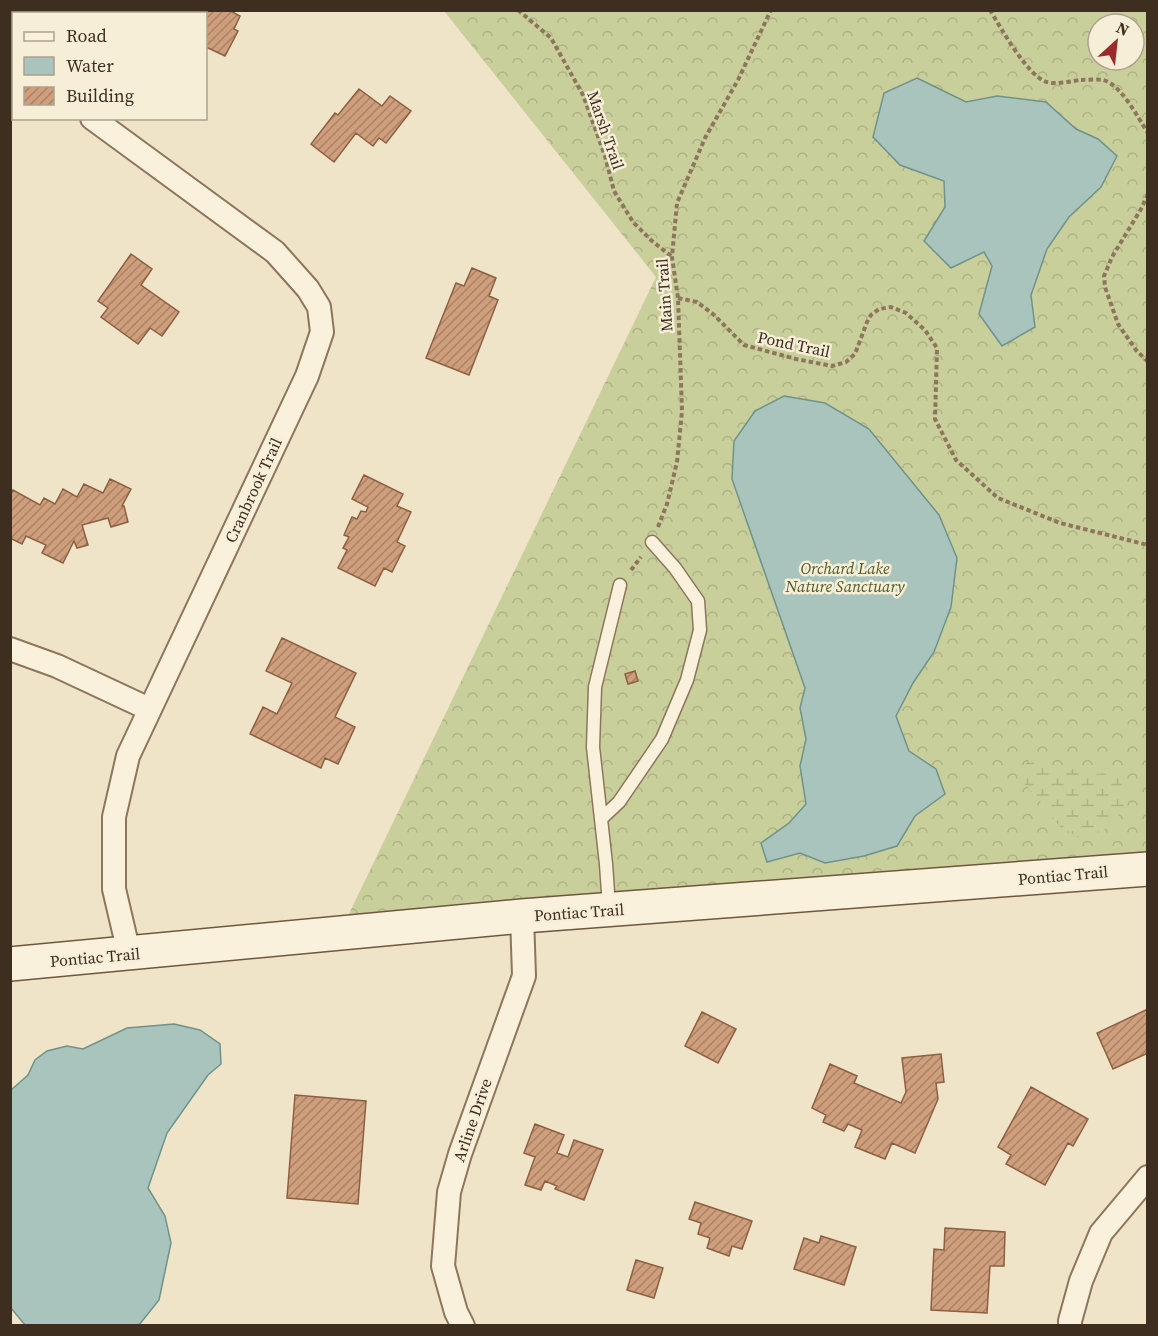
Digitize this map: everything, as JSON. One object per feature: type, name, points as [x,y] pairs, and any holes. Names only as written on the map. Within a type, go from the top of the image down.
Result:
[{"type":"main road","name":"Pontiac Trail","points":[[10,964],[522,916],[1148,869]]},
{"type":"street","name":"Cranbrook Trail","points":[[95,120],[275,252],[308,289],[319,307],[322,332],[307,376],[128,756],[114,817],[114,889],[129,953]]},
{"type":"street","points":[[10,649],[57,666],[149,709]]},
{"type":"street","name":"Arline Drive","points":[[463,1326],[456,1312],[443,1266],[449,1192],[460,1154],[524,975],[522,916]]},
{"type":"street","points":[[1070,1326],[1082,1281],[1101,1233],[1148,1178]]},
{"type":"lane","points":[[601,819],[619,802],[662,739],[687,680],[700,630],[698,601],[675,567],[652,542]]},
{"type":"lane","points":[[609,910],[593,747],[595,687],[620,585]]},
{"type":"path","name":"Marsh Trail","points":[[518,10],[551,38],[583,95],[605,156],[614,191],[633,222],[672,257]]},
{"type":"path","name":"Main Trail","points":[[620,585],[652,542],[667,504],[677,462],[682,411],[678,298],[672,257],[677,203],[705,138],[738,80],[771,10]]},
{"type":"path","points":[[990,10],[1012,45],[1038,77],[1048,83],[1105,80],[1119,91],[1148,132]]},
{"type":"path","points":[[1148,194],[1112,257],[1104,276],[1105,287],[1118,324],[1136,350],[1148,362]]},
{"type":"path","name":"Pond Trail","points":[[678,298],[697,302],[713,314],[744,345],[832,366],[846,362],[855,354],[867,322],[871,315],[879,309],[891,307],[906,313],[925,330],[937,348],[935,419],[956,460],[998,498],[1060,523],[1148,545]]},
{"type":"green space","name":"Orchard Lake Nature Sanctuary","points":[[444,11],[1147,11],[1147,856],[345,922],[656,277]]},
{"type":"green space","points":[[1031,757],[1059,767],[1120,777],[1126,803],[1111,826],[1081,839],[1059,826],[1037,797],[1017,776]]},
{"type":"water","points":[[917,78],[966,102],[997,96],[1046,102],[1076,129],[1098,139],[1117,156],[1101,187],[1069,217],[1047,249],[1031,295],[1035,327],[1002,346],[979,314],[992,266],[984,252],[951,268],[924,241],[945,207],[944,181],[900,165],[873,137],[884,93]]},
{"type":"water","points":[[784,396],[825,403],[869,429],[939,515],[957,558],[951,607],[934,652],[913,683],[896,716],[909,751],[936,769],[945,794],[915,816],[897,846],[864,856],[825,863],[800,853],[767,862],[761,843],[789,823],[806,804],[800,766],[806,739],[800,708],[805,688],[732,479],[734,441],[755,411]]},
{"type":"water","points":[[174,1024],[200,1030],[220,1044],[221,1064],[208,1075],[167,1133],[148,1188],[165,1216],[171,1243],[159,1300],[139,1325],[25,1325],[11,1308],[11,1090],[28,1075],[35,1060],[47,1051],[67,1046],[83,1049],[127,1028]]},
{"type":"building","points":[[122,10],[229,10],[240,16],[234,29],[238,31],[225,56],[207,47],[207,12],[121,12]]},
{"type":"building","points":[[359,89],[382,106],[390,96],[411,111],[386,143],[379,138],[373,146],[356,133],[334,162],[311,144],[335,113],[338,115]]},
{"type":"building","points":[[131,254],[152,269],[141,285],[179,312],[162,336],[150,328],[138,344],[101,317],[108,308],[98,301]]},
{"type":"building","points":[[472,268],[496,278],[489,296],[498,300],[469,375],[426,358],[456,283],[464,286]]},
{"type":"building","points":[[364,475],[403,494],[397,506],[411,512],[397,542],[405,546],[392,572],[384,568],[375,586],[338,568],[347,550],[343,548],[349,537],[344,535],[352,517],[357,519],[361,511],[366,512],[368,507],[352,499]]},
{"type":"building","points":[[110,479],[131,489],[122,506],[124,506],[128,522],[111,527],[108,518],[82,525],[88,545],[77,548],[74,541],[63,563],[42,553],[46,545],[26,536],[22,544],[10,538],[10,495],[13,490],[40,505],[44,498],[55,504],[63,489],[77,497],[84,484],[103,493]]},
{"type":"building","points":[[282,638],[356,673],[335,717],[355,727],[338,764],[325,758],[321,768],[250,734],[263,707],[277,714],[292,683],[266,671]]},
{"type":"building","points":[[635,671],[638,681],[628,684],[625,674]]},
{"type":"building","points":[[1148,1009],[1148,1053],[1113,1069],[1097,1033]]},
{"type":"building","points":[[702,1012],[736,1029],[718,1063],[685,1046]]},
{"type":"building","points":[[941,1054],[944,1082],[936,1083],[938,1099],[915,1153],[892,1143],[885,1159],[855,1147],[862,1130],[848,1124],[844,1131],[823,1122],[826,1115],[812,1108],[830,1064],[857,1076],[854,1083],[901,1103],[906,1092],[902,1058]]},
{"type":"building","points":[[1031,1087],[1088,1119],[1073,1146],[1068,1143],[1045,1185],[1006,1164],[1011,1155],[998,1147]]},
{"type":"building","points":[[295,1095],[366,1101],[358,1204],[287,1198]]},
{"type":"building","points":[[535,1124],[564,1135],[557,1153],[568,1157],[574,1140],[603,1150],[584,1200],[555,1189],[557,1186],[545,1181],[541,1190],[525,1185],[535,1157],[524,1153]]},
{"type":"building","points":[[695,1202],[752,1221],[742,1249],[732,1246],[729,1256],[707,1248],[710,1238],[698,1234],[701,1223],[689,1219]]},
{"type":"building","points":[[945,1228],[1005,1232],[1004,1266],[990,1266],[987,1313],[931,1310],[934,1249],[944,1250]]},
{"type":"building","points":[[821,1236],[856,1247],[844,1285],[794,1269],[804,1238],[819,1243]]},
{"type":"building","points":[[636,1260],[663,1268],[654,1298],[627,1290]]}]
